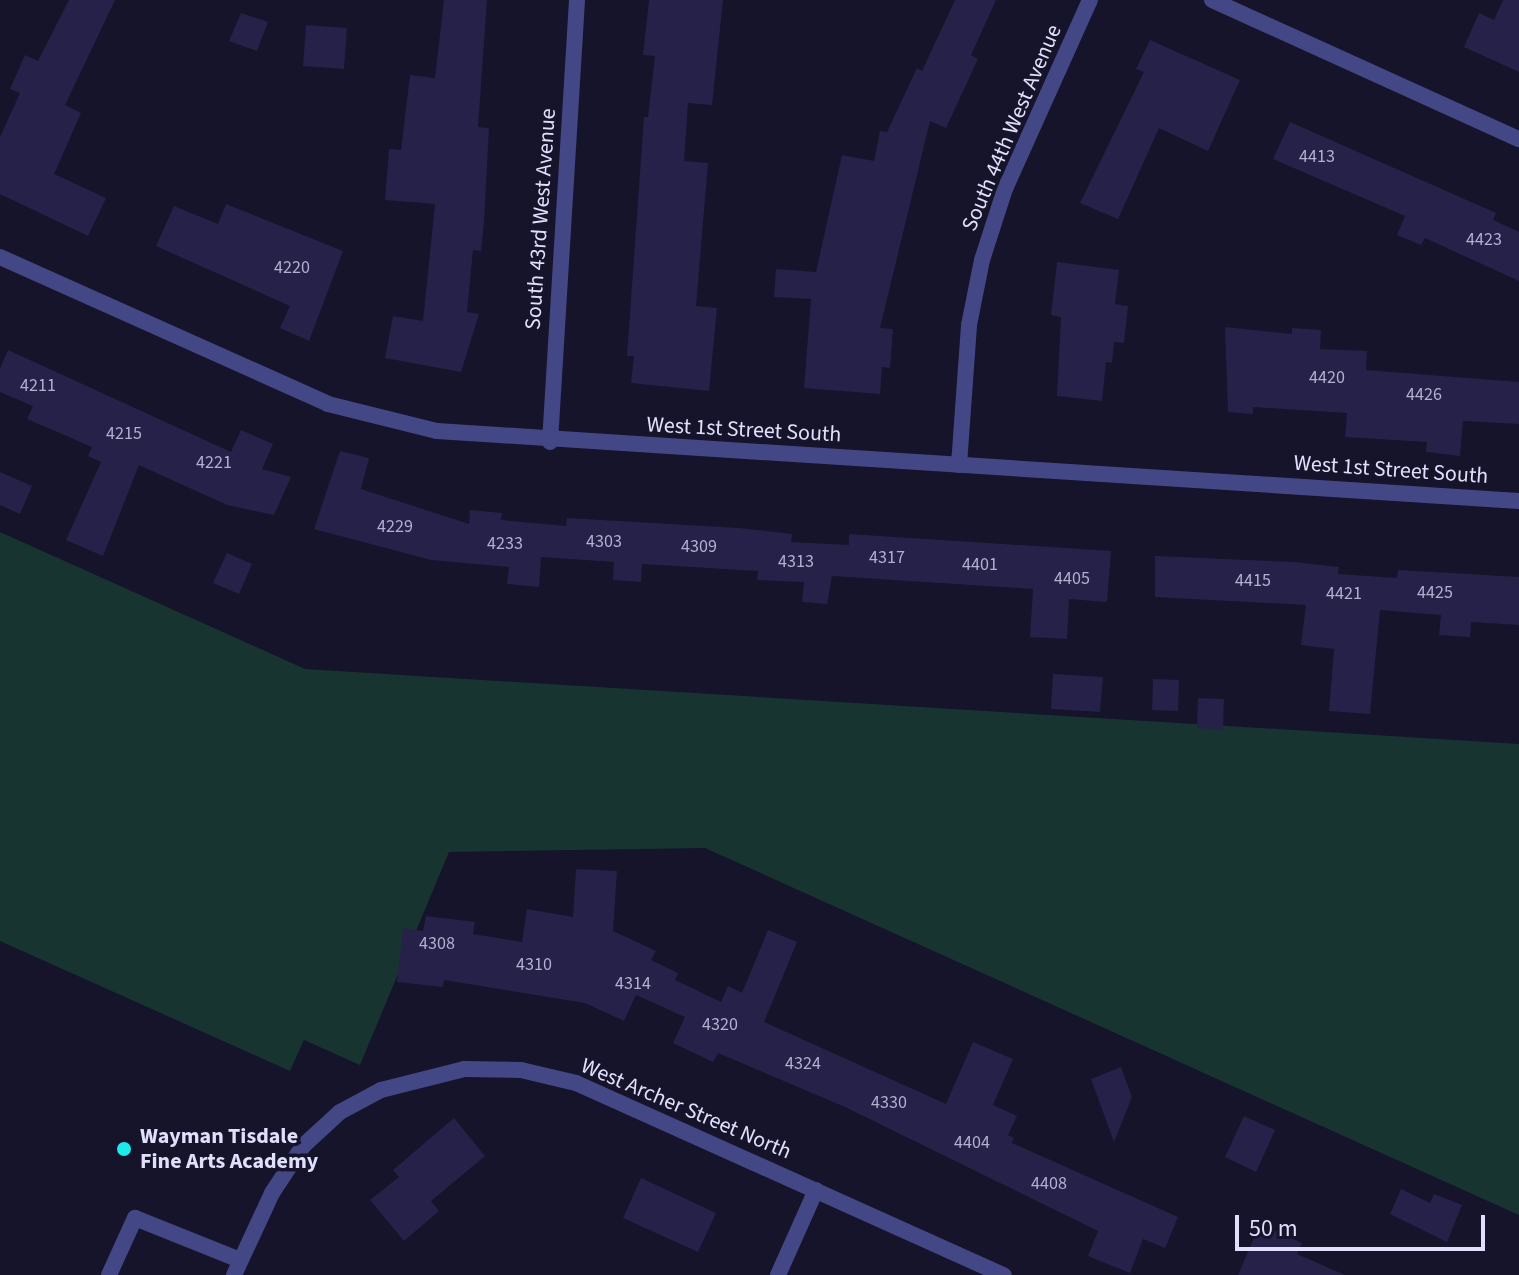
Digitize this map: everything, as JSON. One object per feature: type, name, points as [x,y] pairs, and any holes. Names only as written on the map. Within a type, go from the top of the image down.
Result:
[{"type":"street","name":"South 43rd West Avenue","points":[[550,442],[577,0]]},
{"type":"street","name":"South 44th West Avenue","points":[[959,465],[969,325],[982,260],[1005,189],[1090,0]]},
{"type":"street","points":[[1212,0],[1519,139]]},
{"type":"street","name":"West 1st Street South","points":[[0,257],[328,404],[437,431],[550,442],[1519,501]]},
{"type":"street","name":"West Archer Street North","points":[[237,1268],[272,1193],[303,1146],[340,1112],[419,1077],[464,1069],[521,1070],[576,1083],[1004,1275]]},
{"type":"street","points":[[778,1275],[816,1190]]},
{"type":"street","points":[[109,1275],[135,1218],[237,1268]]},
{"type":"green space","points":[[0,532],[305,669],[1519,744],[1519,1215],[705,848],[449,852],[360,1065],[304,1040],[290,1071],[0,941]]},
{"type":"building","points":[[69,0],[115,0],[65,105],[81,113],[54,174],[106,198],[88,236],[0,194],[0,137],[20,93],[10,89],[25,55],[38,61]]},
{"type":"building","points":[[444,0],[487,0],[478,127],[489,128],[484,222],[481,251],[473,250],[467,312],[479,314],[461,372],[385,358],[393,316],[423,321],[435,204],[385,200],[389,149],[401,150],[410,75],[435,78]]},
{"type":"building","points":[[649,0],[723,0],[712,105],[688,103],[684,161],[708,163],[696,306],[717,308],[709,391],[631,383],[634,356],[627,356],[644,117],[648,117],[655,56],[643,55]]},
{"type":"building","points":[[955,0],[996,0],[971,55],[978,59],[946,128],[930,121],[880,328],[893,329],[890,368],[882,367],[880,394],[804,388],[811,299],[774,297],[776,269],[816,272],[842,155],[874,161],[880,131],[887,132],[917,68],[922,71]]},
{"type":"building","points":[[1503,0],[1519,0],[1519,72],[1464,47],[1479,13],[1494,20]]},
{"type":"building","points":[[241,13],[268,22],[257,51],[229,41]]},
{"type":"building","points":[[306,25],[347,28],[344,69],[303,66]]},
{"type":"building","points":[[1150,40],[1240,80],[1208,151],[1159,128],[1118,219],[1080,203],[1144,72],[1136,69]]},
{"type":"building","points":[[1290,122],[1496,213],[1493,220],[1519,232],[1519,281],[1425,238],[1421,245],[1397,235],[1405,216],[1273,159]]},
{"type":"building","points":[[226,204],[343,251],[309,341],[280,328],[290,306],[156,246],[174,206],[218,224]]},
{"type":"building","points":[[1057,262],[1119,270],[1115,304],[1128,306],[1124,343],[1114,342],[1112,363],[1106,362],[1102,401],[1057,396],[1061,317],[1051,315]]},
{"type":"building","points":[[1225,327],[1292,334],[1292,328],[1321,330],[1320,349],[1367,351],[1366,370],[1519,382],[1519,424],[1463,421],[1460,456],[1426,452],[1427,442],[1345,437],[1347,413],[1253,407],[1253,414],[1228,412]]},
{"type":"building","points":[[8,350],[231,452],[241,430],[273,444],[262,469],[291,477],[274,515],[227,505],[139,465],[103,556],[66,540],[101,462],[88,456],[92,447],[27,419],[33,406],[0,392],[0,369]]},
{"type":"building","points":[[340,451],[369,458],[361,489],[469,524],[470,510],[502,513],[501,520],[566,526],[567,518],[739,528],[792,534],[791,542],[849,545],[849,534],[1111,551],[1107,602],[1069,599],[1067,639],[1030,637],[1033,589],[832,576],[827,604],[802,602],[804,582],[757,580],[758,571],[642,564],[641,582],[613,580],[614,562],[541,557],[539,587],[507,584],[509,567],[431,560],[314,529]]},
{"type":"building","points":[[0,472],[32,486],[20,514],[0,505]]},
{"type":"building","points":[[227,553],[252,564],[239,594],[213,583]]},
{"type":"building","points":[[1155,556],[1294,562],[1339,567],[1338,574],[1397,578],[1398,570],[1519,577],[1519,625],[1471,622],[1470,637],[1439,635],[1441,615],[1380,610],[1370,714],[1329,711],[1334,649],[1301,645],[1306,605],[1155,597]]},
{"type":"building","points":[[1053,674],[1103,677],[1100,712],[1051,709]]},
{"type":"building","points":[[1153,679],[1179,680],[1178,711],[1152,710]]},
{"type":"building","points":[[1198,698],[1224,699],[1223,730],[1197,728]]},
{"type":"building","points":[[576,869],[617,871],[613,931],[656,951],[651,960],[678,973],[675,980],[721,1002],[728,986],[742,993],[768,930],[797,942],[764,1022],[946,1104],[973,1042],[1013,1059],[993,1105],[1017,1116],[1008,1135],[1014,1138],[1012,1143],[1178,1217],[1165,1248],[1143,1239],[1130,1273],[1088,1256],[1098,1231],[845,1107],[718,1053],[713,1062],[673,1043],[685,1017],[636,995],[624,1021],[585,1003],[444,980],[443,987],[397,982],[403,928],[423,931],[426,916],[475,922],[473,934],[522,942],[527,909],[573,917]]},
{"type":"building","points":[[1121,1067],[1132,1097],[1114,1142],[1091,1079]]},
{"type":"building","points":[[1244,1116],[1275,1130],[1256,1172],[1225,1157]]},
{"type":"building","points":[[454,1118],[485,1156],[431,1201],[439,1211],[404,1241],[370,1200],[399,1177],[393,1170]]},
{"type":"building","points":[[641,1178],[716,1213],[698,1252],[623,1218]]},
{"type":"building","points":[[1401,1189],[1430,1203],[1434,1194],[1462,1205],[1447,1242],[1390,1214]]},
{"type":"building","points":[[1260,1224],[1302,1243],[1297,1254],[1345,1275],[1238,1275]]},
{"type":"place","name":"Wayman Tisdale Fine Arts Academy","points":[[124,1149]]}]
